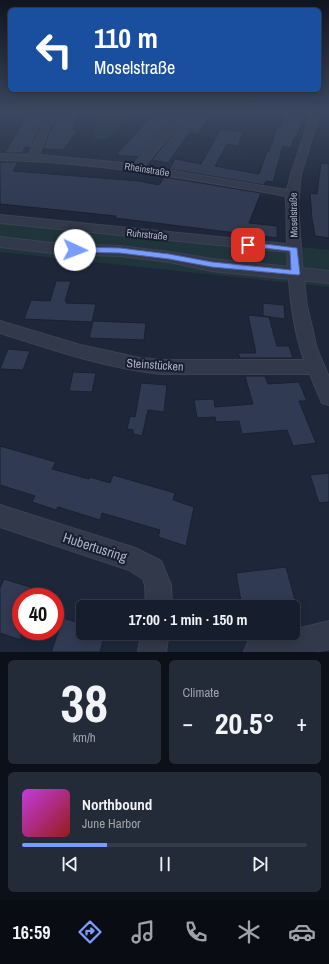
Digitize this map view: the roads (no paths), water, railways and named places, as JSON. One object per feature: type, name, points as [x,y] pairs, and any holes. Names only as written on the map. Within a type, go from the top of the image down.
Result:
[{"type":"street","points":[[33,157],[39,142]]},
{"type":"street","points":[[138,166],[159,142]]},
{"type":"street","name":"Moselstraße","points":[[308,142],[294,182],[292,194],[294,250],[305,334],[315,367],[329,396]]},
{"type":"street","name":"Rheinstraße","points":[[0,157],[33,157],[138,166],[292,194]]},
{"type":"street","name":"Ruhrstraße","points":[[0,219],[294,250]]},
{"type":"street","points":[[0,242],[60,249],[120,251],[169,257],[212,265],[329,277]]},
{"type":"street","name":"Steinstücken","points":[[0,327],[109,359],[136,365],[161,367],[315,367]]},
{"type":"street","name":"Hubertusring","points":[[0,516],[135,560],[152,570],[158,585],[159,600]]},
{"type":"street","points":[[258,652],[329,635]]},
{"type":"street","points":[[152,652],[154,640]]}]
